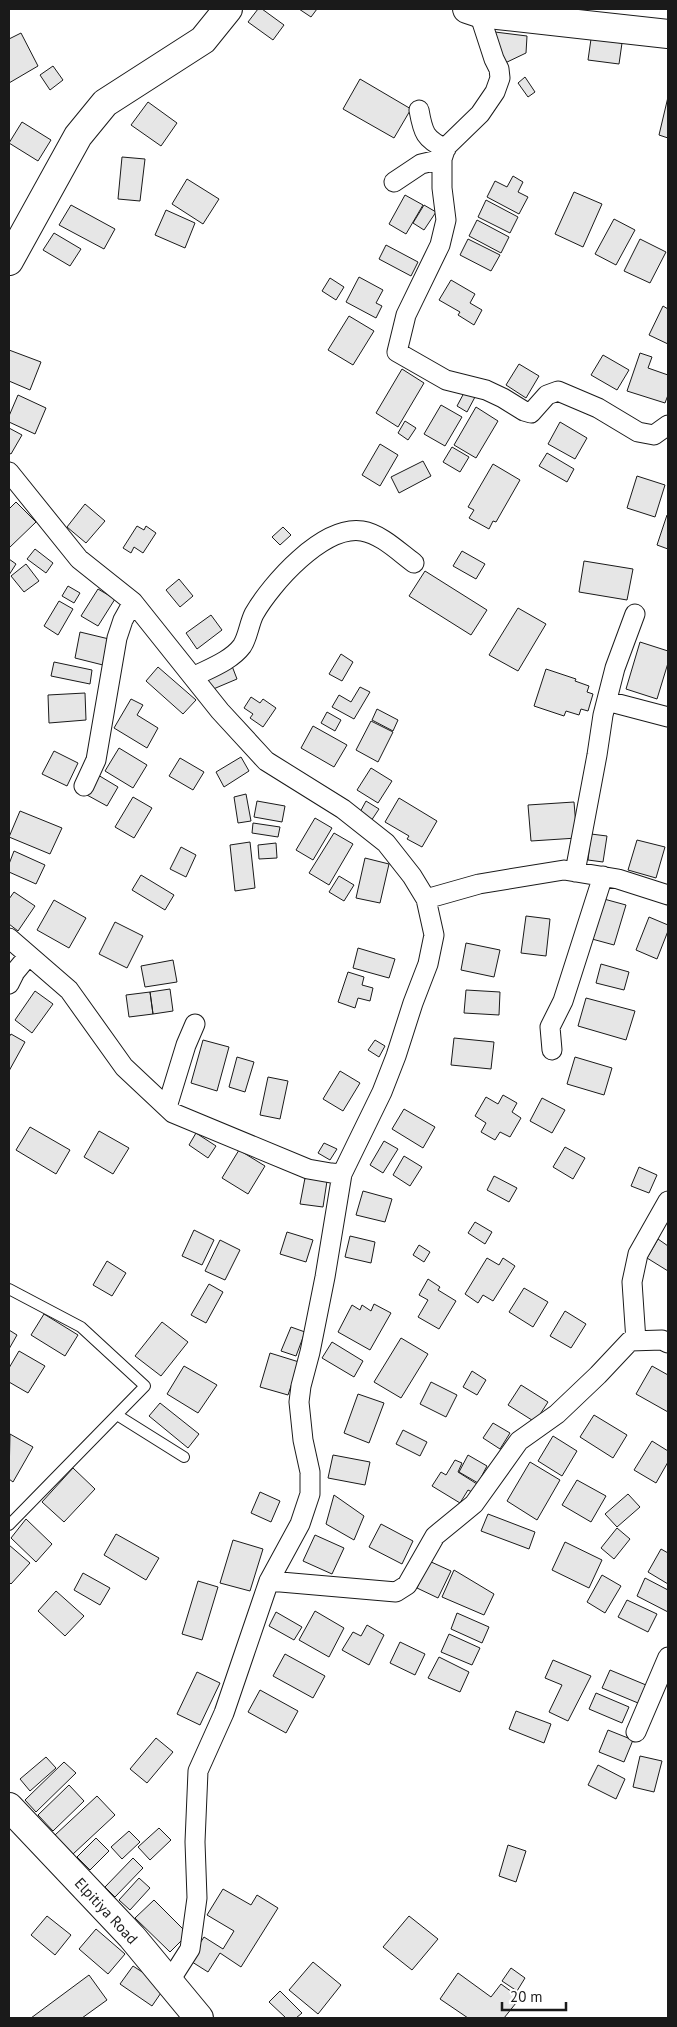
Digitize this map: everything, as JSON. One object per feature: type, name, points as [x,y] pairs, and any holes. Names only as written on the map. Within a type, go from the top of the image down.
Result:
[{"type":"street","points":[[9,261],[78,136],[105,104],[203,40],[228,9]]},
{"type":"street","points":[[473,11],[668,34]]},
{"type":"street","points":[[394,182],[421,164],[444,154],[480,114],[495,92],[500,78],[499,69],[473,11]]},
{"type":"street","points":[[419,110],[422,128],[429,139],[444,154],[442,188],[446,220],[440,245],[406,315],[397,352],[446,380],[486,390],[531,413],[546,395],[558,391],[598,408],[638,432],[654,435],[668,425]]},
{"type":"street","points":[[9,472],[80,559],[134,602],[220,711],[266,761],[335,804],[386,843],[412,876],[426,899],[434,935],[428,964],[413,1002],[396,1056],[382,1092],[342,1174],[325,1277],[300,1394],[303,1440],[310,1472],[310,1494],[300,1524],[269,1581],[224,1714],[198,1771],[195,1842],[197,1898],[190,1949],[169,1982]]},
{"type":"street","points":[[193,677],[234,654],[242,646],[254,614],[277,584],[296,562],[325,541],[348,531],[362,531],[374,535],[414,563]]},
{"type":"street","points":[[84,786],[96,760],[117,638],[123,620],[134,602]]},
{"type":"street","points":[[576,872],[607,701],[615,668],[635,614]]},
{"type":"street","points":[[607,701],[668,717]]},
{"type":"street","points":[[426,899],[479,884],[564,870],[618,878],[668,895]]},
{"type":"street","points":[[552,1050],[550,1027],[563,1001],[603,876]]},
{"type":"street","points":[[9,938],[69,990],[124,1067],[173,1114],[308,1169],[331,1174],[342,1174]]},
{"type":"street","points":[[9,984],[15,972],[29,955]]},
{"type":"street","points":[[167,1107],[186,1046],[196,1024]]},
{"type":"street","points":[[636,1341],[632,1282],[638,1254],[668,1201]]},
{"type":"street","points":[[269,1581],[396,1592],[407,1585],[435,1536],[474,1504],[519,1441],[557,1414],[630,1341],[662,1340],[668,1343]]},
{"type":"street","points":[[636,1732],[668,1657]]},
{"type":"street","name":"Elpitiya Road","points":[[9,1807],[132,1937],[199,2018]]},
{"type":"lane","points":[[9,1289],[82,1327],[145,1386],[9,1525]]},
{"type":"lane","points":[[117,1415],[184,1457]]},
{"type":"building","points":[[258,9],[262,9],[284,25],[273,40],[248,22]]},
{"type":"building","points":[[299,9],[317,9],[311,17]]},
{"type":"building","points":[[495,32],[527,36],[526,53],[503,64],[493,47]]},
{"type":"building","points":[[21,33],[38,66],[9,83],[9,39]]},
{"type":"building","points":[[591,39],[622,43],[619,64],[588,60]]},
{"type":"building","points":[[53,66],[63,80],[50,90],[40,75]]},
{"type":"building","points":[[525,77],[535,92],[528,97],[518,83]]},
{"type":"building","points":[[360,79],[411,109],[394,138],[343,109]]},
{"type":"building","points":[[668,97],[668,138],[659,135]]},
{"type":"building","points":[[148,102],[177,123],[161,146],[131,125]]},
{"type":"building","points":[[22,122],[51,140],[38,161],[9,143]]},
{"type":"building","points":[[122,157],[145,159],[140,201],[118,199]]},
{"type":"building","points":[[513,176],[523,182],[518,192],[528,197],[519,214],[487,197],[495,181],[507,187]]},
{"type":"building","points":[[187,179],[219,199],[203,224],[172,204]]},
{"type":"building","points":[[574,192],[602,204],[583,247],[555,234]]},
{"type":"building","points":[[405,195],[423,205],[406,234],[389,224]]},
{"type":"building","points":[[486,200],[518,217],[510,233],[478,217]]},
{"type":"building","points":[[71,205],[115,229],[104,249],[59,225]]},
{"type":"building","points":[[424,205],[436,212],[424,230],[413,223]]},
{"type":"building","points":[[166,210],[195,223],[185,248],[155,235]]},
{"type":"building","points":[[614,219],[635,230],[616,265],[595,254]]},
{"type":"building","points":[[477,220],[509,237],[501,253],[469,236]]},
{"type":"building","points":[[54,233],[81,249],[70,266],[43,250]]},
{"type":"building","points":[[468,239],[500,255],[491,271],[460,255]]},
{"type":"building","points":[[640,239],[666,252],[650,283],[624,271]]},
{"type":"building","points":[[386,245],[418,262],[411,276],[379,259]]},
{"type":"building","points":[[359,277],[383,290],[376,303],[382,306],[376,318],[346,302]]},
{"type":"building","points":[[330,278],[344,287],[336,300],[322,291]]},
{"type":"building","points":[[451,280],[475,294],[470,303],[482,310],[474,325],[458,315],[460,312],[439,300]]},
{"type":"building","points":[[663,306],[668,309],[668,344],[649,335]]},
{"type":"building","points":[[349,316],[374,331],[353,365],[328,350]]},
{"type":"building","points":[[9,350],[41,362],[30,390],[9,381]]},
{"type":"building","points":[[640,353],[652,357],[648,368],[668,375],[668,395],[665,403],[627,391]]},
{"type":"building","points":[[603,355],[629,370],[617,390],[591,375]]},
{"type":"building","points":[[519,364],[539,376],[526,398],[506,385]]},
{"type":"building","points":[[402,369],[424,383],[398,427],[376,413]]},
{"type":"building","points":[[465,391],[475,397],[467,412],[457,406]]},
{"type":"building","points":[[18,395],[46,408],[35,434],[9,422],[9,416]]},
{"type":"building","points":[[441,405],[462,417],[445,446],[424,434]]},
{"type":"building","points":[[476,407],[498,421],[476,458],[454,445]]},
{"type":"building","points":[[405,421],[416,428],[408,440],[398,433]]},
{"type":"building","points":[[560,422],[587,438],[575,459],[548,444]]},
{"type":"building","points":[[9,428],[22,435],[11,454],[9,453]]},
{"type":"building","points":[[380,444],[398,455],[380,486],[362,475]]},
{"type":"building","points":[[452,447],[469,457],[460,472],[443,462]]},
{"type":"building","points":[[547,453],[574,469],[567,482],[539,466]]},
{"type":"building","points":[[423,461],[431,476],[399,493],[391,477]]},
{"type":"building","points":[[493,464],[520,480],[496,522],[493,521],[489,529],[469,518],[474,510],[468,507]]},
{"type":"building","points":[[637,476],[665,485],[655,517],[627,508]]},
{"type":"building","points":[[16,502],[36,522],[9,548],[9,509]]},
{"type":"building","points":[[85,504],[105,521],[86,543],[67,527]]},
{"type":"building","points":[[668,516],[668,549],[657,545]]},
{"type":"building","points":[[137,526],[144,530],[146,526],[156,533],[143,553],[134,547],[131,553],[123,548]]},
{"type":"building","points":[[283,527],[291,535],[280,545],[272,537]]},
{"type":"building","points":[[35,549],[53,563],[46,573],[27,559]]},
{"type":"building","points":[[462,551],[485,564],[476,579],[453,566]]},
{"type":"building","points":[[9,559],[16,564],[9,575]]},
{"type":"building","points":[[584,561],[633,569],[627,600],[579,592]]},
{"type":"building","points":[[26,564],[39,581],[24,592],[11,576]]},
{"type":"building","points":[[425,571],[487,610],[471,635],[409,596]]},
{"type":"building","points":[[179,579],[193,596],[180,607],[166,590]]},
{"type":"building","points":[[68,586],[80,593],[74,603],[62,596]]},
{"type":"building","points":[[98,589],[115,599],[98,626],[81,616]]},
{"type":"building","points":[[59,601],[73,609],[58,635],[44,626]]},
{"type":"building","points":[[518,608],[546,624],[518,671],[489,655]]},
{"type":"building","points":[[211,615],[222,630],[197,649],[186,633]]},
{"type":"building","points":[[80,632],[109,639],[103,665],[75,658]]},
{"type":"building","points":[[640,642],[668,651],[668,663],[657,699],[626,689]]},
{"type":"building","points":[[341,654],[353,662],[342,681],[329,674]]},
{"type":"building","points":[[54,662],[92,670],[90,684],[51,676]]},
{"type":"building","points":[[232,666],[237,679],[211,690],[206,677]]},
{"type":"building","points":[[158,667],[196,700],[183,714],[146,681]]},
{"type":"building","points":[[546,669],[576,679],[575,681],[589,686],[587,692],[593,694],[588,711],[581,709],[579,715],[566,711],[564,716],[534,706]]},
{"type":"building","points":[[360,687],[370,692],[354,719],[332,707],[339,695],[351,702]]},
{"type":"building","points":[[85,693],[86,720],[49,723],[48,695]]},
{"type":"building","points":[[251,697],[260,703],[263,699],[276,708],[263,727],[250,718],[253,714],[244,708]]},
{"type":"building","points":[[131,699],[143,705],[137,715],[158,728],[147,748],[114,728]]},
{"type":"building","points":[[377,709],[398,720],[393,731],[372,720]]},
{"type":"building","points":[[327,712],[341,720],[335,731],[321,723]]},
{"type":"building","points":[[371,721],[393,732],[378,762],[356,750]]},
{"type":"building","points":[[313,726],[347,745],[334,767],[301,748]]},
{"type":"building","points":[[119,748],[147,765],[133,788],[105,771]]},
{"type":"building","points":[[54,751],[78,763],[67,786],[42,774]]},
{"type":"building","points":[[241,757],[249,771],[224,787],[216,772]]},
{"type":"building","points":[[180,758],[204,772],[193,790],[169,776]]},
{"type":"building","points":[[371,768],[392,781],[378,803],[357,790]]},
{"type":"building","points":[[98,775],[118,787],[107,806],[87,795]]},
{"type":"building","points":[[246,794],[251,821],[238,823],[234,797]]},
{"type":"building","points":[[133,797],[152,808],[134,838],[115,827]]},
{"type":"building","points":[[399,798],[437,821],[422,847],[407,839],[409,836],[385,822]]},
{"type":"building","points":[[257,801],[285,806],[282,822],[254,817]]},
{"type":"building","points":[[366,801],[379,809],[371,821],[359,814]]},
{"type":"building","points":[[574,802],[577,838],[531,841],[528,805]]},
{"type":"building","points":[[20,811],[62,828],[50,854],[9,837]]},
{"type":"building","points":[[315,818],[332,828],[313,860],[296,850]]},
{"type":"building","points":[[253,823],[280,827],[278,837],[252,833]]},
{"type":"building","points":[[334,833],[353,844],[329,885],[309,873]]},
{"type":"building","points":[[591,834],[607,836],[603,862],[588,860]]},
{"type":"building","points":[[637,840],[665,847],[656,878],[628,870]]},
{"type":"building","points":[[250,842],[255,888],[235,891],[230,845]]},
{"type":"building","points":[[276,843],[277,858],[259,859],[258,845]]},
{"type":"building","points":[[181,847],[196,855],[186,877],[170,869]]},
{"type":"building","points":[[14,851],[45,865],[36,884],[9,872],[9,864]]},
{"type":"building","points":[[365,858],[389,864],[380,903],[356,898]]},
{"type":"building","points":[[141,875],[174,895],[165,910],[132,890]]},
{"type":"building","points":[[339,876],[354,885],[344,901],[329,892]]},
{"type":"building","points":[[14,892],[35,906],[18,931],[9,924],[9,899]]},
{"type":"building","points":[[604,899],[626,905],[614,945],[592,939]]},
{"type":"building","points":[[54,900],[86,918],[69,948],[37,930]]},
{"type":"building","points":[[526,916],[550,919],[546,956],[521,953]]},
{"type":"building","points":[[649,917],[668,925],[668,931],[657,959],[636,950]]},
{"type":"building","points":[[115,922],[143,936],[127,968],[99,954]]},
{"type":"building","points":[[466,943],[500,950],[494,977],[461,970]]},
{"type":"building","points":[[358,948],[395,959],[389,978],[353,968]]},
{"type":"building","points":[[173,960],[177,982],[145,987],[141,966]]},
{"type":"building","points":[[601,964],[629,972],[624,990],[596,983]]},
{"type":"building","points":[[348,972],[364,977],[362,985],[373,988],[370,1001],[358,998],[355,1008],[338,1002]]},
{"type":"building","points":[[170,989],[173,1011],[153,1014],[150,992]]},
{"type":"building","points":[[466,990],[500,992],[499,1015],[464,1013]]},
{"type":"building","points":[[35,991],[53,1004],[32,1033],[15,1020]]},
{"type":"building","points":[[150,992],[153,1014],[129,1017],[126,995]]},
{"type":"building","points":[[586,998],[635,1011],[626,1040],[578,1026]]},
{"type":"building","points":[[11,1034],[25,1042],[9,1071],[9,1037]]},
{"type":"building","points":[[454,1038],[494,1042],[491,1069],[451,1065]]},
{"type":"building","points":[[203,1040],[229,1047],[217,1091],[191,1083]]},
{"type":"building","points":[[375,1040],[385,1046],[379,1057],[368,1050]]},
{"type":"building","points":[[237,1057],[254,1062],[245,1092],[229,1087]]},
{"type":"building","points":[[575,1057],[612,1068],[604,1095],[567,1084]]},
{"type":"building","points":[[340,1071],[360,1083],[343,1111],[323,1099]]},
{"type":"building","points":[[268,1077],[288,1081],[280,1119],[260,1115]]},
{"type":"building","points":[[503,1095],[517,1103],[512,1112],[521,1118],[510,1137],[500,1132],[495,1140],[481,1132],[486,1123],[475,1116],[486,1097],[498,1104]]},
{"type":"building","points":[[542,1098],[565,1110],[552,1133],[530,1121]]},
{"type":"building","points":[[404,1109],[435,1127],[423,1148],[392,1129]]},
{"type":"building","points":[[30,1127],[70,1150],[56,1174],[16,1150]]},
{"type":"building","points":[[99,1131],[129,1148],[113,1174],[84,1157]]},
{"type":"building","points":[[196,1133],[216,1146],[208,1158],[189,1145]]},
{"type":"building","points":[[384,1141],[398,1149],[383,1173],[370,1165]]},
{"type":"building","points":[[324,1143],[337,1149],[330,1160],[318,1153]]},
{"type":"building","points":[[565,1147],[585,1158],[573,1179],[553,1167]]},
{"type":"building","points":[[239,1150],[265,1166],[248,1194],[222,1178]]},
{"type":"building","points":[[404,1156],[422,1167],[410,1186],[393,1175]]},
{"type":"building","points":[[639,1167],[657,1175],[649,1193],[631,1186]]},
{"type":"building","points":[[494,1176],[517,1188],[509,1202],[487,1190]]},
{"type":"building","points":[[305,1178],[327,1181],[323,1207],[300,1204]]},
{"type":"building","points":[[363,1191],[392,1199],[385,1222],[356,1215]]},
{"type":"building","points":[[475,1222],[492,1232],[485,1244],[468,1233]]},
{"type":"building","points":[[194,1230],[214,1240],[202,1265],[182,1256]]},
{"type":"building","points":[[287,1232],[313,1240],[306,1262],[280,1254]]},
{"type":"building","points":[[350,1236],[375,1242],[371,1263],[345,1257]]},
{"type":"building","points":[[658,1239],[668,1246],[668,1271],[647,1258]]},
{"type":"building","points":[[220,1240],[240,1250],[225,1280],[205,1271]]},
{"type":"building","points":[[419,1245],[430,1252],[424,1262],[413,1255]]},
{"type":"building","points":[[487,1258],[499,1265],[503,1258],[515,1266],[493,1301],[483,1295],[478,1303],[465,1294]]},
{"type":"building","points":[[107,1261],[126,1273],[112,1296],[93,1285]]},
{"type":"building","points":[[428,1279],[440,1287],[438,1290],[456,1301],[439,1329],[418,1317],[428,1300],[419,1295]]},
{"type":"building","points":[[209,1284],[223,1292],[206,1323],[191,1315]]},
{"type":"building","points":[[524,1288],[548,1302],[533,1327],[509,1312]]},
{"type":"building","points":[[374,1304],[391,1313],[370,1350],[338,1332],[352,1305],[360,1310],[362,1305],[371,1311]]},
{"type":"building","points":[[565,1311],[586,1324],[571,1348],[550,1336]]},
{"type":"building","points":[[44,1314],[78,1335],[65,1356],[31,1335]]},
{"type":"building","points":[[162,1322],[188,1342],[161,1376],[135,1356]]},
{"type":"building","points":[[291,1327],[305,1332],[296,1356],[281,1351]]},
{"type":"building","points":[[9,1330],[17,1335],[9,1349]]},
{"type":"building","points":[[401,1338],[428,1354],[401,1398],[374,1382]]},
{"type":"building","points":[[332,1342],[363,1361],[354,1377],[322,1358]]},
{"type":"building","points":[[19,1351],[45,1366],[28,1393],[9,1382],[9,1368]]},
{"type":"building","points":[[270,1353],[299,1362],[288,1395],[260,1387]]},
{"type":"building","points":[[184,1366],[217,1385],[198,1413],[167,1394]]},
{"type":"building","points":[[652,1366],[668,1375],[668,1412],[636,1394]]},
{"type":"building","points":[[472,1371],[486,1380],[477,1395],[463,1387]]},
{"type":"building","points":[[431,1382],[457,1395],[446,1417],[420,1404]]},
{"type":"building","points":[[521,1385],[548,1402],[535,1422],[508,1405]]},
{"type":"building","points":[[358,1394],[384,1403],[369,1443],[344,1433]]},
{"type":"building","points":[[160,1403],[199,1434],[188,1448],[149,1416]]},
{"type":"building","points":[[594,1415],[627,1435],[613,1458],[580,1437]]},
{"type":"building","points":[[493,1423],[510,1433],[500,1449],[483,1438]]},
{"type":"building","points":[[403,1430],[427,1442],[420,1456],[396,1444]]},
{"type":"building","points":[[10,1434],[33,1447],[13,1482],[9,1479]]},
{"type":"building","points":[[553,1436],[577,1451],[562,1476],[538,1461]]},
{"type":"building","points":[[652,1441],[668,1451],[668,1462],[656,1483],[634,1470]]},
{"type":"building","points":[[333,1455],[370,1462],[365,1485],[328,1478]]},
{"type":"building","points":[[468,1455],[487,1466],[478,1483],[459,1472]]},
{"type":"building","points":[[455,1460],[462,1463],[458,1472],[477,1484],[472,1492],[468,1490],[460,1503],[432,1486],[441,1472],[446,1475]]},
{"type":"building","points":[[530,1462],[560,1480],[537,1520],[507,1501]]},
{"type":"building","points":[[73,1468],[95,1489],[64,1522],[42,1502]]},
{"type":"building","points":[[577,1480],[606,1496],[591,1522],[562,1505]]},
{"type":"building","points":[[260,1492],[280,1501],[271,1522],[251,1513]]},
{"type":"building","points":[[628,1494],[640,1507],[617,1527],[605,1514]]},
{"type":"building","points":[[334,1495],[364,1516],[354,1540],[326,1524]]},
{"type":"building","points":[[488,1514],[535,1532],[529,1549],[481,1531]]},
{"type":"building","points":[[26,1519],[52,1544],[36,1562],[11,1538]]},
{"type":"building","points":[[381,1524],[413,1541],[402,1564],[369,1547]]},
{"type":"building","points":[[617,1528],[630,1539],[614,1559],[601,1548]]},
{"type":"building","points":[[116,1534],[159,1558],[146,1580],[104,1555]]},
{"type":"building","points":[[315,1535],[344,1548],[332,1574],[303,1561]]},
{"type":"building","points":[[233,1540],[263,1549],[250,1591],[220,1583]]},
{"type":"building","points":[[565,1542],[602,1560],[589,1588],[552,1570]]},
{"type":"building","points":[[9,1545],[30,1563],[11,1584],[9,1582]]},
{"type":"building","points":[[661,1549],[668,1553],[668,1584],[648,1572]]},
{"type":"building","points":[[429,1561],[451,1571],[438,1598],[417,1588]]},
{"type":"building","points":[[454,1570],[494,1594],[484,1615],[442,1597]]},
{"type":"building","points":[[83,1573],[110,1588],[100,1605],[74,1590]]},
{"type":"building","points":[[602,1575],[621,1586],[605,1613],[587,1602]]},
{"type":"building","points":[[645,1578],[668,1590],[668,1612],[637,1596]]},
{"type":"building","points":[[198,1581],[218,1587],[202,1640],[182,1634]]},
{"type":"building","points":[[56,1591],[84,1616],[65,1636],[38,1611]]},
{"type":"building","points":[[627,1600],[657,1614],[648,1632],[618,1617]]},
{"type":"building","points":[[315,1611],[344,1628],[329,1657],[299,1640]]},
{"type":"building","points":[[276,1612],[302,1627],[294,1640],[269,1626]]},
{"type":"building","points":[[457,1613],[489,1627],[482,1643],[451,1629]]},
{"type":"building","points":[[367,1625],[384,1635],[369,1665],[342,1650],[353,1632],[361,1636]]},
{"type":"building","points":[[449,1634],[480,1648],[472,1665],[441,1652]]},
{"type":"building","points":[[400,1642],[425,1654],[415,1675],[390,1663]]},
{"type":"building","points":[[285,1654],[325,1676],[313,1698],[273,1676]]},
{"type":"building","points":[[439,1657],[469,1672],[460,1692],[428,1678]]},
{"type":"building","points":[[553,1660],[591,1676],[568,1721],[549,1712],[562,1685],[545,1678]]},
{"type":"building","points":[[610,1670],[646,1685],[638,1703],[602,1688]]},
{"type":"building","points":[[197,1672],[220,1683],[200,1725],[177,1714]]},
{"type":"building","points":[[260,1690],[298,1711],[286,1733],[248,1712]]},
{"type":"building","points":[[596,1693],[629,1707],[622,1723],[589,1709]]},
{"type":"building","points":[[516,1711],[551,1724],[544,1743],[509,1729]]},
{"type":"building","points":[[608,1730],[633,1740],[624,1762],[599,1752]]},
{"type":"building","points":[[156,1738],[173,1752],[147,1783],[130,1769]]},
{"type":"building","points":[[640,1756],[662,1761],[654,1792],[633,1787]]},
{"type":"building","points":[[46,1757],[56,1768],[30,1791],[20,1779]]},
{"type":"building","points":[[64,1762],[76,1773],[36,1812],[25,1800]]},
{"type":"building","points":[[598,1765],[625,1779],[616,1799],[588,1785]]},
{"type":"building","points":[[69,1785],[84,1801],[53,1831],[38,1815]]},
{"type":"building","points":[[97,1796],[115,1815],[73,1854],[55,1835]]},
{"type":"building","points":[[159,1828],[171,1840],[150,1860],[138,1847]]},
{"type":"building","points":[[129,1831],[140,1842],[122,1859],[111,1847]]},
{"type":"building","points":[[96,1838],[109,1851],[90,1870],[77,1857]]},
{"type":"building","points":[[508,1845],[526,1851],[516,1882],[499,1876]]},
{"type":"building","points":[[133,1858],[143,1868],[115,1897],[105,1887]]},
{"type":"building","points":[[139,1878],[150,1888],[130,1910],[119,1900]]},
{"type":"building","points":[[223,1889],[251,1905],[257,1895],[278,1908],[241,1967],[220,1953],[208,1972],[189,1960],[204,1937],[223,1949],[234,1931],[207,1915]]},
{"type":"building","points":[[154,1900],[188,1934],[170,1952],[135,1918]]},
{"type":"building","points":[[47,1916],[71,1935],[55,1955],[31,1935]]},
{"type":"building","points":[[409,1916],[438,1939],[412,1970],[383,1947]]},
{"type":"building","points":[[96,1929],[125,1954],[108,1974],[79,1949]]},
{"type":"building","points":[[313,1962],[341,1985],[318,2014],[289,1990]]},
{"type":"building","points":[[133,1966],[165,1987],[152,2006],[120,1984]]},
{"type":"building","points":[[511,1968],[525,1978],[517,1991],[502,1981]]},
{"type":"building","points":[[458,1973],[491,1997],[501,1984],[520,1998],[504,2018],[468,2018],[440,1999]]},
{"type":"building","points":[[89,1975],[107,2000],[82,2018],[31,2018]]},
{"type":"building","points":[[280,1991],[302,2013],[296,2018],[286,2018],[269,2002]]}]
